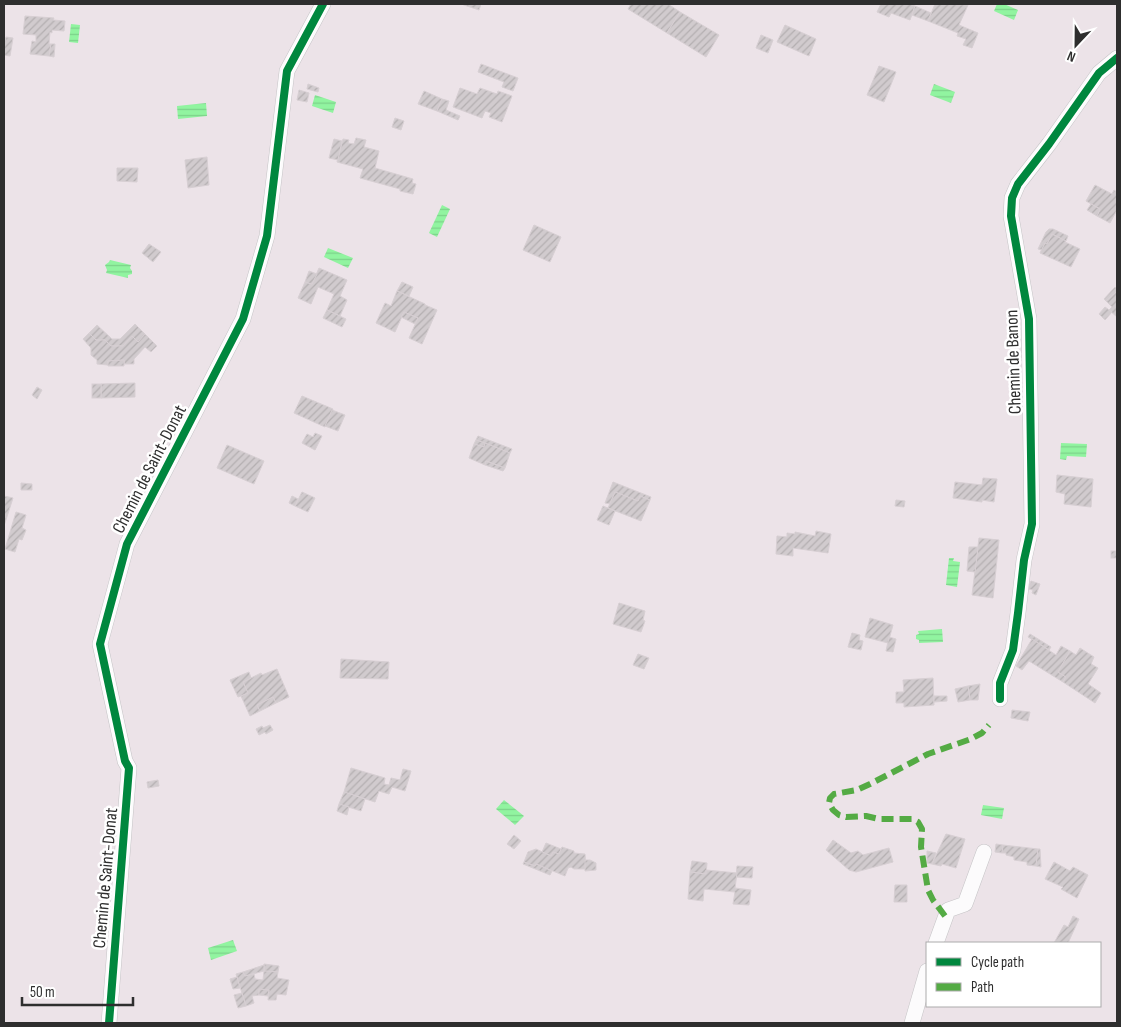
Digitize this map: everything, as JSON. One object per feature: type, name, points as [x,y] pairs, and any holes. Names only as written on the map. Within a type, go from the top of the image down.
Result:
[{"type":"street","name":"Chemin de Saint-Donat","points":[[108,1023],[129,768],[100,644],[127,544],[243,319],[267,236],[287,71],[323,4]]},
{"type":"street","name":"Chemin de Banon","points":[[1000,699],[1000,683],[1013,650],[1024,560],[1032,524],[1029,319],[1011,216],[1012,198],[1018,184],[1099,74],[1117,58]]},
{"type":"street","points":[[936,942],[948,910],[965,904],[984,852]]},
{"type":"street","points":[[912,1023],[926,974]]},
{"type":"shaded area","points":[[997,4],[1004,4],[1018,10],[1014,20],[994,11]]},
{"type":"shaded area","points":[[71,24],[80,25],[78,43],[69,42]]},
{"type":"shaded area","points":[[934,84],[955,92],[951,103],[930,95]]},
{"type":"shaded area","points":[[315,95],[336,102],[333,113],[312,106]]},
{"type":"shaded area","points":[[206,103],[207,116],[178,119],[177,106]]},
{"type":"shaded area","points":[[442,205],[450,209],[437,237],[429,233]]},
{"type":"shaded area","points":[[328,248],[353,258],[348,268],[324,257]]},
{"type":"shaded area","points":[[110,260],[131,265],[132,274],[128,275],[128,278],[106,273],[105,265]]},
{"type":"shaded area","points":[[1061,443],[1087,444],[1086,457],[1067,456],[1066,460],[1060,459]]},
{"type":"shaded area","points":[[949,558],[954,558],[953,561],[960,562],[957,587],[946,585]]},
{"type":"shaded area","points":[[942,629],[943,642],[919,643],[919,640],[916,639],[916,635],[919,634],[918,631]]},
{"type":"shaded area","points":[[504,800],[524,816],[515,825],[496,809]]},
{"type":"shaded area","points":[[983,805],[1004,808],[1002,819],[981,815]]},
{"type":"shaded area","points":[[233,940],[237,951],[211,960],[208,948]]},
{"type":"building","points":[[461,4],[481,4],[479,10]]},
{"type":"building","points":[[631,4],[668,4],[680,12],[667,33],[628,9]]},
{"type":"building","points":[[881,4],[909,4],[915,6],[910,20],[891,13],[889,17],[877,12]]},
{"type":"building","points":[[935,4],[968,5],[959,25],[978,33],[972,48],[963,45],[966,39],[957,36],[958,33],[928,21]]},
{"type":"building","points":[[915,6],[931,13],[928,21],[912,15]]},
{"type":"building","points":[[680,12],[719,35],[706,57],[667,33]]},
{"type":"building","points":[[25,16],[54,18],[53,20],[65,21],[64,31],[52,30],[52,33],[50,32],[49,56],[30,54],[32,41],[36,42],[36,35],[23,34]]},
{"type":"building","points":[[785,25],[816,39],[809,56],[777,42]]},
{"type":"building","points":[[761,35],[773,40],[768,53],[756,48]]},
{"type":"building","points":[[6,37],[13,38],[10,56],[4,55],[4,41]]},
{"type":"building","points":[[51,44],[55,44],[54,57],[49,56]]},
{"type":"building","points":[[481,64],[518,78],[513,91],[502,87],[504,82],[478,72]]},
{"type":"building","points":[[879,66],[896,72],[884,102],[867,95]]},
{"type":"building","points":[[308,84],[319,88],[318,92],[307,89]]},
{"type":"building","points":[[460,88],[477,94],[480,88],[497,94],[498,91],[512,96],[502,122],[489,117],[491,113],[485,111],[482,118],[453,107]]},
{"type":"building","points":[[299,90],[309,93],[307,102],[297,100]]},
{"type":"building","points":[[424,91],[442,99],[437,111],[418,104]]},
{"type":"building","points":[[442,99],[449,101],[446,110],[460,116],[458,120],[437,111]]},
{"type":"building","points":[[395,118],[404,121],[401,130],[392,127]]},
{"type":"building","points":[[356,138],[366,140],[364,147],[379,151],[375,168],[413,179],[412,183],[416,184],[413,194],[360,178],[363,169],[337,162],[343,139],[349,140],[348,143],[354,144]]},
{"type":"building","points":[[334,139],[342,141],[338,160],[329,158]]},
{"type":"building","points":[[207,157],[209,185],[188,188],[185,160]]},
{"type":"building","points":[[117,168],[138,168],[137,182],[117,181]]},
{"type":"building","points":[[1095,185],[1112,194],[1114,190],[1117,192],[1117,210],[1110,223],[1097,216],[1100,209],[1086,201]]},
{"type":"building","points":[[1091,204],[1100,209],[1097,216],[1087,210]]},
{"type":"building","points":[[534,225],[561,237],[550,262],[523,250]]},
{"type":"building","points":[[1049,229],[1068,236],[1066,241],[1052,234],[1042,250],[1038,249],[1046,232]]},
{"type":"building","points":[[1052,234],[1080,249],[1071,267],[1040,253]]},
{"type":"building","points":[[149,244],[161,252],[153,262],[142,253]]},
{"type":"building","points":[[319,268],[347,280],[340,296],[347,300],[340,316],[327,310],[334,294],[318,287],[311,304],[298,298],[305,282],[312,284]]},
{"type":"building","points":[[309,271],[317,274],[312,284],[305,282]]},
{"type":"building","points":[[402,282],[413,287],[409,296],[397,291]]},
{"type":"building","points":[[1115,287],[1117,293],[1106,301],[1104,299]]},
{"type":"building","points":[[397,291],[437,310],[422,344],[409,338],[418,318],[404,312],[395,332],[376,323],[385,303],[391,306]]},
{"type":"building","points":[[1116,292],[1117,317],[1109,310],[1112,307],[1106,301]]},
{"type":"building","points":[[1105,307],[1112,312],[1105,320],[1099,314]]},
{"type":"building","points":[[327,310],[346,319],[342,327],[323,318]]},
{"type":"building","points":[[404,312],[418,318],[415,324],[401,317]]},
{"type":"building","points":[[135,324],[145,334],[138,342],[132,336],[123,346],[111,346],[105,340],[96,340],[89,333],[97,325],[112,339],[120,339]]},
{"type":"building","points":[[89,333],[96,340],[105,340],[111,346],[123,346],[132,336],[138,342],[145,334],[157,346],[151,352],[145,347],[134,359],[134,364],[124,364],[124,360],[108,361],[108,365],[97,364],[97,360],[91,355],[91,348],[83,339]]},
{"type":"building","points":[[124,360],[124,366],[108,366],[108,361]]},
{"type":"building","points":[[135,383],[135,397],[101,398],[101,384]]},
{"type":"building","points":[[92,384],[101,384],[101,398],[92,398]]},
{"type":"building","points":[[37,387],[42,390],[37,399],[32,395]]},
{"type":"building","points":[[302,396],[333,409],[325,427],[294,413]]},
{"type":"building","points":[[332,410],[345,415],[338,431],[325,426]]},
{"type":"building","points":[[315,433],[322,436],[315,450],[302,443],[307,434],[313,437]]},
{"type":"building","points":[[478,436],[512,449],[510,453],[476,440]]},
{"type":"building","points":[[476,440],[485,443],[484,447],[474,444]]},
{"type":"building","points":[[485,443],[510,453],[505,468],[486,461],[485,465],[469,458],[474,444],[484,447]]},
{"type":"building","points":[[227,445],[264,461],[254,484],[217,468]]},
{"type":"building","points":[[486,461],[505,468],[503,471],[485,465]]},
{"type":"building","points":[[1057,475],[1093,479],[1091,507],[1064,504],[1065,494],[1056,492]]},
{"type":"building","points":[[983,478],[997,479],[994,502],[953,498],[955,482],[982,485]]},
{"type":"building","points":[[613,482],[651,497],[650,500],[640,496],[638,501],[615,492],[610,504],[605,503]]},
{"type":"building","points":[[21,483],[32,484],[32,490],[21,490]]},
{"type":"building","points":[[302,492],[315,498],[308,512],[295,506]]},
{"type":"building","points":[[615,492],[638,501],[640,496],[650,500],[641,521],[608,508]]},
{"type":"building","points":[[4,496],[13,498],[4,526]]},
{"type":"building","points":[[292,496],[298,499],[295,506],[289,503]]},
{"type":"building","points":[[896,500],[905,501],[904,507],[895,506]]},
{"type":"building","points":[[603,506],[615,511],[609,525],[597,520]]},
{"type":"building","points":[[16,512],[26,515],[22,528],[26,530],[22,540],[19,539],[15,552],[5,549]]},
{"type":"building","points":[[816,531],[831,534],[828,553],[793,548],[793,556],[776,554],[777,536],[787,537],[787,533],[795,534],[795,532],[815,536]]},
{"type":"building","points":[[979,538],[999,540],[993,598],[972,595]]},
{"type":"building","points":[[969,547],[978,547],[975,572],[967,571]]},
{"type":"building","points":[[1111,551],[1117,551],[1117,558],[1111,558]]},
{"type":"building","points":[[1031,581],[1040,584],[1036,595],[1032,593],[1033,590],[1028,589]]},
{"type":"building","points":[[619,603],[645,611],[643,620],[645,621],[641,632],[613,624]]},
{"type":"building","points":[[870,618],[893,625],[888,643],[865,637]]},
{"type":"building","points":[[852,633],[860,635],[859,640],[863,641],[861,650],[848,647]]},
{"type":"building","points":[[1030,634],[1051,647],[1049,650],[1028,637]]},
{"type":"building","points":[[889,637],[896,639],[893,652],[886,651]]},
{"type":"building","points":[[1032,639],[1056,655],[1061,646],[1070,651],[1058,672],[1066,677],[1063,682],[1029,661],[1022,670],[1016,666]]},
{"type":"building","points":[[1080,648],[1094,657],[1091,664],[1098,668],[1088,684],[1101,693],[1095,703],[1063,682],[1066,677],[1058,672],[1070,651],[1076,655]]},
{"type":"building","points":[[638,654],[649,658],[644,669],[633,665]]},
{"type":"building","points":[[341,659],[389,662],[388,679],[340,678]]},
{"type":"building","points":[[277,669],[289,697],[276,703],[273,697],[257,705],[260,711],[250,716],[241,696],[248,693],[243,682],[261,673],[262,675]]},
{"type":"building","points":[[249,672],[251,678],[243,682],[248,693],[238,697],[230,680]]},
{"type":"building","points":[[933,678],[934,705],[904,707],[904,703],[896,703],[896,692],[904,692],[903,680]]},
{"type":"building","points":[[980,684],[978,700],[970,700],[968,686]]},
{"type":"building","points":[[968,686],[970,700],[958,702],[955,689]]},
{"type":"building","points":[[934,696],[947,696],[947,701],[934,702]]},
{"type":"building","points":[[273,697],[276,703],[260,711],[257,705]]},
{"type":"building","points":[[1012,710],[1030,712],[1028,721],[1011,718]]},
{"type":"building","points":[[270,725],[273,730],[259,735],[256,729]]},
{"type":"building","points":[[351,768],[385,778],[384,784],[389,785],[391,778],[400,780],[403,769],[411,771],[405,791],[392,787],[389,794],[379,791],[375,802],[344,792]]},
{"type":"building","points":[[158,780],[159,786],[148,788],[147,782]]},
{"type":"building","points":[[344,792],[365,799],[361,811],[339,804]]},
{"type":"building","points":[[339,804],[349,807],[347,815],[337,811]]},
{"type":"building","points":[[946,834],[965,839],[956,868],[942,864],[941,866],[932,864]]},
{"type":"building","points":[[514,835],[521,841],[514,849],[507,844]]},
{"type":"building","points":[[833,840],[851,853],[858,851],[863,855],[889,848],[893,862],[856,872],[849,870],[826,850]]},
{"type":"building","points":[[546,843],[561,849],[559,854],[553,852],[551,856],[542,852]]},
{"type":"building","points":[[996,844],[1003,845],[1002,853],[995,852]]},
{"type":"building","points":[[1003,845],[1038,849],[1036,866],[1027,865],[1027,862],[1014,860],[1014,857],[1002,853]]},
{"type":"building","points":[[562,847],[574,851],[574,853],[585,854],[586,869],[568,868],[565,876],[536,864],[535,866],[524,862],[528,852],[536,849],[551,856],[553,852],[559,854]]},
{"type":"building","points":[[1038,849],[1040,849],[1041,867],[1036,866]]},
{"type":"building","points":[[927,851],[936,853],[932,864],[927,863]]},
{"type":"building","points":[[585,860],[596,863],[596,870],[585,871]]},
{"type":"building","points":[[692,861],[707,863],[706,874],[690,872]]},
{"type":"building","points":[[524,862],[535,866],[536,864],[552,871],[550,875],[523,864]]},
{"type":"building","points":[[1054,862],[1070,871],[1073,867],[1088,875],[1077,898],[1061,889],[1063,887],[1045,879]]},
{"type":"building","points":[[737,866],[753,867],[752,878],[736,877]]},
{"type":"building","points":[[706,870],[737,873],[735,888],[751,890],[749,905],[733,904],[735,892],[704,889],[703,901],[688,899],[690,872],[706,874]]},
{"type":"building","points":[[895,885],[907,885],[907,902],[894,902]]},
{"type":"building","points":[[1073,916],[1079,919],[1068,942],[1055,942],[1064,925],[1068,927]]},
{"type":"building","points":[[264,964],[279,966],[278,972],[264,971]]},
{"type":"building","points":[[264,965],[264,971],[245,976],[243,972]]},
{"type":"building","points":[[264,971],[278,972],[277,978],[289,980],[286,995],[277,994],[276,1000],[268,1000],[269,990],[259,989],[259,995],[252,996],[254,1003],[246,1006],[236,974],[243,972],[245,976],[254,974],[255,979],[263,980]]},
{"type":"building","points":[[237,977],[240,988],[233,989],[230,979]]},
{"type":"building","points":[[259,989],[269,990],[268,996],[259,995]]},
{"type":"building","points":[[242,993],[246,1006],[238,1008],[234,995]]},
{"type":"marked path","points":[[945,916],[928,890],[921,847],[922,829],[918,822],[912,819],[879,819],[866,816],[846,817],[839,815],[833,810],[829,803],[830,798],[834,794],[857,790],[928,754],[971,739],[982,733],[989,725]]},
{"type":"cycle path","points":[[109,1023],[129,768],[125,761],[100,644],[127,544],[243,319],[267,236],[287,71],[323,4]]},
{"type":"cycle path","points":[[1000,699],[1000,683],[1013,650],[1024,560],[1032,524],[1029,319],[1011,216],[1012,198],[1018,184],[1099,73],[1117,58]]}]
